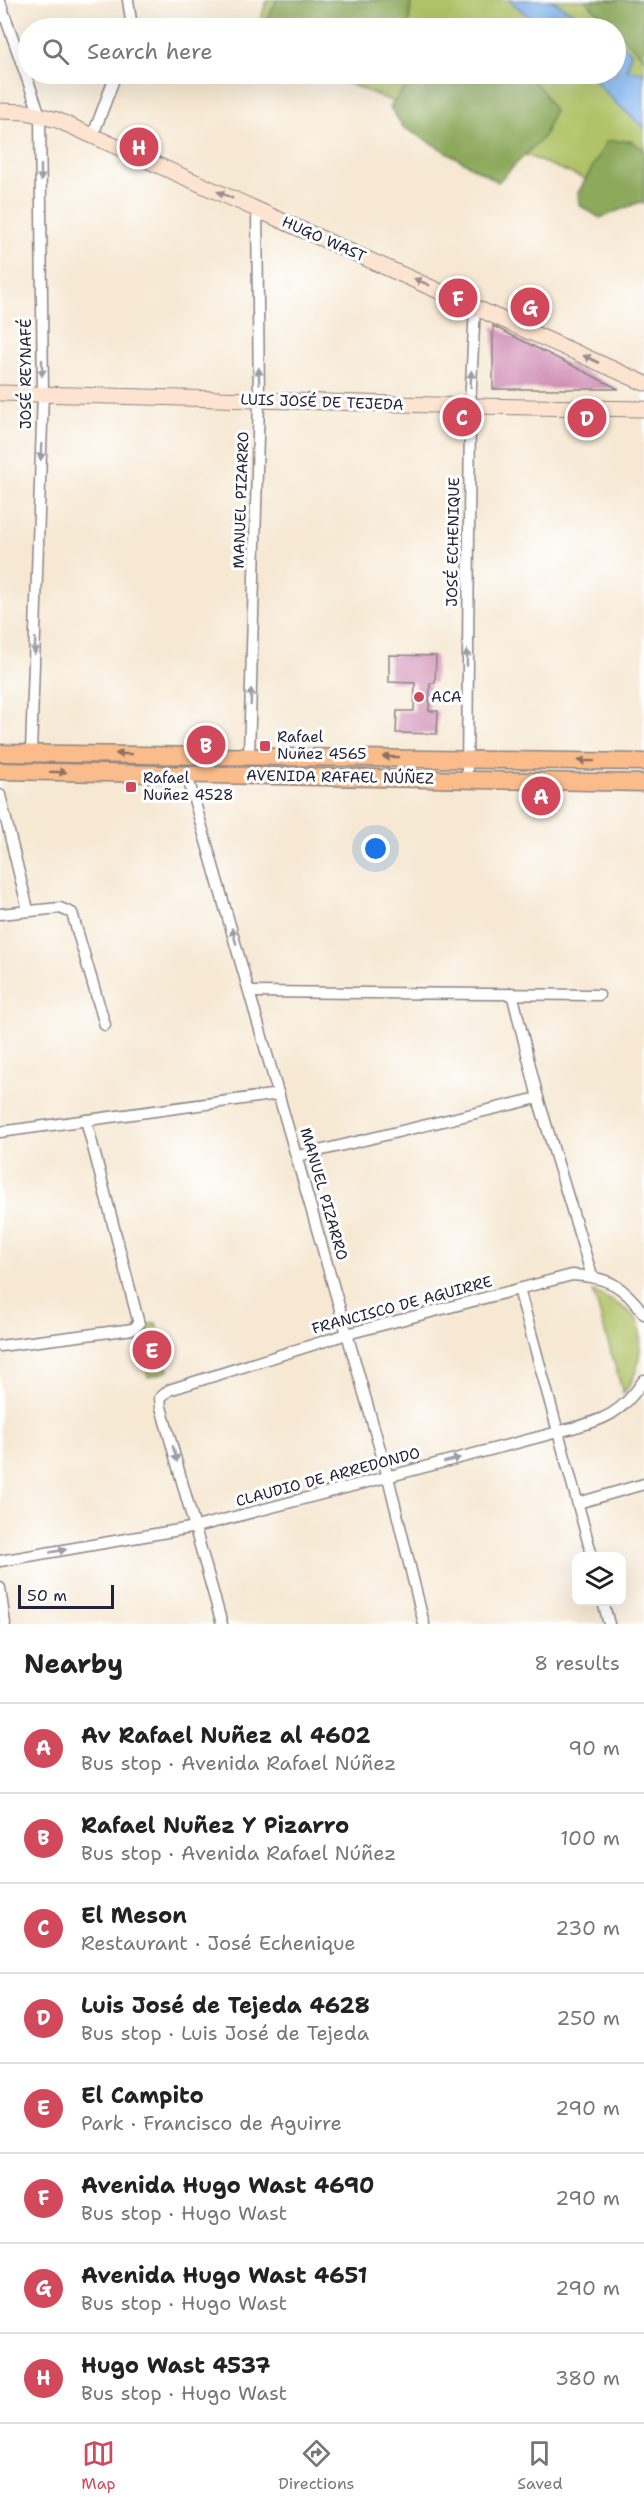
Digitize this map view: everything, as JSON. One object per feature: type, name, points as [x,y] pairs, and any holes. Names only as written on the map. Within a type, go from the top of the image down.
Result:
[{"type":"main road","name":"HUGO WAST","points":[[0,111],[40,115],[93,135],[644,383]]},
{"type":"main road","name":"LUIS JOSÉ DE TEJEDA","points":[[0,393],[644,409]]},
{"type":"main road","name":"AVENIDA RAFAEL NÚÑEZ","points":[[0,753],[644,762]]},
{"type":"main road","name":"AVENIDA RAFAEL NÚÑEZ","points":[[0,771],[644,783]]},
{"type":"street","points":[[128,0],[131,18]]},
{"type":"street","name":"JOSÉ REYNAFÉ","points":[[0,2],[18,53]]},
{"type":"street","name":"JOSÉ REYNAFÉ","points":[[29,84],[40,115],[42,393],[32,753]]},
{"type":"street","points":[[93,135],[112,84]]},
{"type":"street","name":"MANUEL PIZARRO","points":[[249,756],[260,400],[257,209]]},
{"type":"street","name":"JOSÉ ECHENIQUE","points":[[466,779],[470,406],[476,306]]},
{"type":"street","name":"MANUEL PIZARRO","points":[[187,775],[298,1156],[388,1477],[424,1624]]},
{"type":"street","points":[[0,795],[28,910]]},
{"type":"street","points":[[0,914],[60,908],[72,914],[105,1025]]},
{"type":"street","points":[[251,992],[599,995]]},
{"type":"street","points":[[512,993],[538,1098],[592,1276]]},
{"type":"street","points":[[0,1132],[279,1094]]},
{"type":"street","points":[[298,1156],[538,1098]]},
{"type":"street","points":[[0,1346],[133,1329],[139,1324],[86,1120]]},
{"type":"street","name":"FRANCISCO DE AGUIRRE","points":[[196,1527],[160,1398],[169,1390],[347,1334],[572,1275],[592,1276],[625,1290],[644,1314]]},
{"type":"street","points":[[519,1289],[591,1552]]},
{"type":"street","name":"CLAUDIO DE ARREDONDO","points":[[0,1561],[196,1527],[558,1432],[609,1417],[625,1405],[644,1380]]},
{"type":"street","points":[[578,1503],[644,1484]]},
{"type":"street","points":[[196,1527],[222,1624]]},
{"type":"street","points":[[0,1588],[5,1624]]},
{"type":"street","points":[[604,1606],[609,1624]]},
{"type":"green space","points":[[267,0],[509,0],[531,18],[261,18]]},
{"type":"green space","points":[[277,0],[411,0],[410,18],[268,18]]},
{"type":"green space","points":[[551,0],[644,0],[644,73],[627,70],[631,52],[626,48],[626,18],[582,18]]},
{"type":"green space","points":[[585,0],[644,0],[644,58],[626,40],[626,18],[603,18]]},
{"type":"green space","points":[[350,84],[598,84],[644,127],[644,203]]},
{"type":"green space","points":[[407,84],[536,84],[554,111],[544,136],[498,182],[403,127],[390,107]]},
{"type":"green space","points":[[607,141],[631,141],[644,150],[644,204],[640,202],[600,218],[579,205],[578,193]]},
{"type":"green space","points":[[593,1291],[622,1307],[637,1319],[640,1337],[639,1358],[633,1378],[623,1393]]},
{"type":"green space","points":[[156,1323],[168,1371],[148,1377],[135,1328]]},
{"type":"water","points":[[509,0],[551,0],[582,18],[531,18]]},
{"type":"water","points":[[626,48],[631,52],[627,69],[644,73],[644,127],[598,84],[626,84]]},
{"type":"building","points":[[493,326],[619,389],[493,389]]},
{"type":"building","points":[[389,655],[436,656],[435,683],[430,683],[429,711],[438,711],[437,734],[396,733],[397,711],[414,711],[415,683],[389,682]]},
{"type":"place","name":"Hugo Wast 4537","points":[[139,147]]},
{"type":"place","name":"Avenida Hugo Wast 4690","points":[[458,298]]},
{"type":"place","name":"Avenida Hugo Wast 4651","points":[[530,307]]},
{"type":"place","name":"El Meson","points":[[462,417]]},
{"type":"place","name":"Luis José de Tejeda 4628","points":[[587,418]]},
{"type":"place","name":"ACA","points":[[419,697]]},
{"type":"place","name":"Rafael Nuñez Y Pizarro","points":[[206,745]]},
{"type":"place","name":"Rafael Nuñez 4565","points":[[265,746]]},
{"type":"place","name":"Rafael Nuñez 4528","points":[[131,787]]},
{"type":"place","name":"Av Rafael Nuñez al 4602","points":[[541,796]]},
{"type":"place","name":"El Campito","points":[[152,1350]]}]
